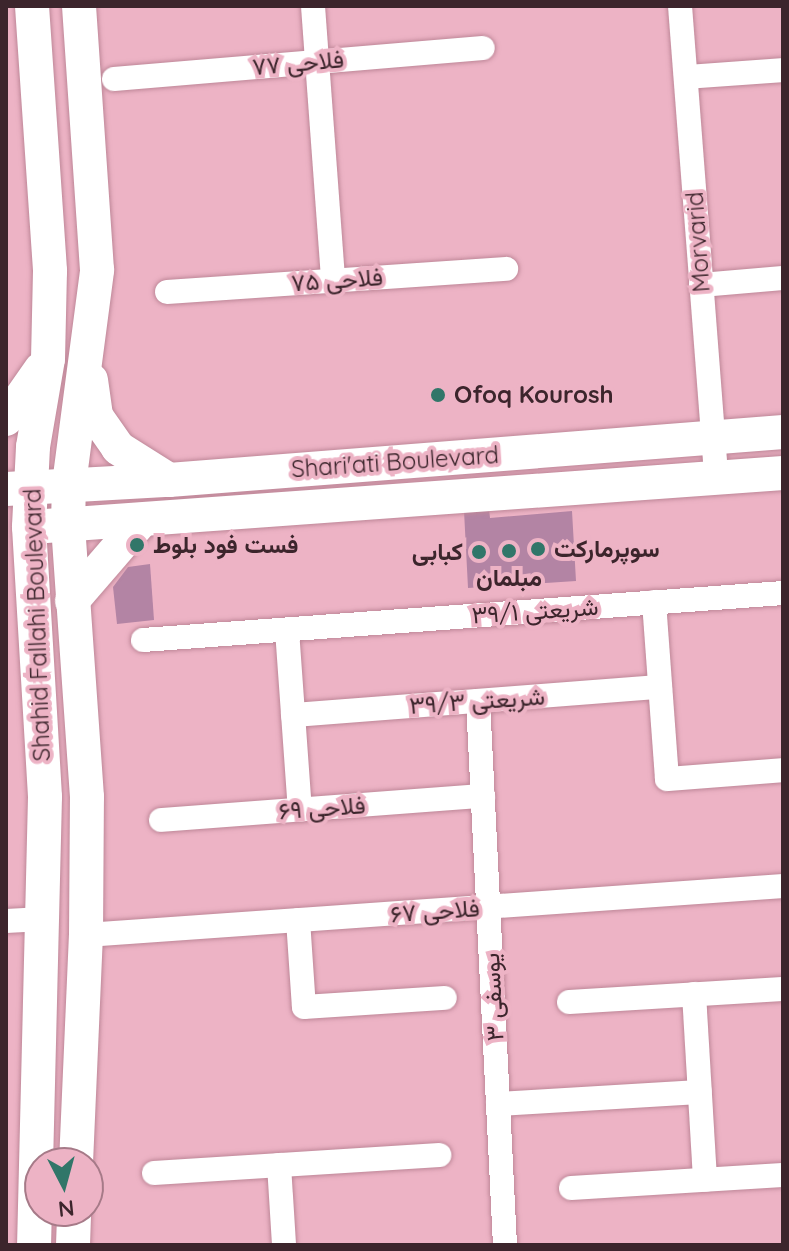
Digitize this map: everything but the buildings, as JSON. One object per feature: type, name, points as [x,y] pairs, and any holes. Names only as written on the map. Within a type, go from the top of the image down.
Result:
[{"type":"main road","name":"Shahid Fallahi Boulevard","points":[[32,6],[50,271],[48,359],[18,488],[18,528],[35,612],[45,797],[34,1245]]},
{"type":"main road","name":"Shahid Fallahi Boulevard","points":[[77,1147],[86,935],[87,797],[68,524],[69,484],[97,270],[79,6]]},
{"type":"main road","points":[[45,175],[92,173]]},
{"type":"main road","points":[[88,353],[96,416],[118,448],[169,480]]},
{"type":"main road","points":[[6,419],[48,359]]},
{"type":"main road","name":"Shari'ati Boulevard","points":[[18,488],[169,480],[783,432]]},
{"type":"main road","name":"Shari'ati Boulevard","points":[[18,528],[783,473]]},
{"type":"main road","points":[[72,601],[142,520]]},
{"type":"main road","points":[[6,589],[35,612]]},
{"type":"street","points":[[313,6],[333,281]]},
{"type":"street","name":"Morvarid","points":[[680,6],[716,478]]},
{"type":"street","name":"فلاحی ۷۷","points":[[114,79],[483,48]]},
{"type":"street","points":[[686,77],[783,70]]},
{"type":"street","name":"فلاحی ۷۵","points":[[167,292],[506,269]]},
{"type":"street","points":[[701,285],[783,278]]},
{"type":"street","name":"شریعتی ۳۹/۱","points":[[143,640],[783,593]]},
{"type":"street","points":[[654,602],[667,779],[783,770]]},
{"type":"street","points":[[287,630],[300,810]]},
{"type":"street","name":"شریعتی ۳۹/۳","points":[[293,715],[660,687]]},
{"type":"street","name":"یوسفی ۳","points":[[478,701],[505,1245]]},
{"type":"street","name":"فلاحی ۶۹","points":[[161,820],[483,796]]},
{"type":"street","name":"فلاحی ۶۷","points":[[86,935],[783,886]]},
{"type":"street","points":[[6,921],[43,919]]},
{"type":"street","points":[[298,920],[304,1007],[445,998]]},
{"type":"street","points":[[569,1002],[783,989]]},
{"type":"street","points":[[694,994],[705,1180]]},
{"type":"street","points":[[498,1104],[700,1092]]},
{"type":"street","points":[[154,1173],[439,1155]]},
{"type":"street","points":[[279,1165],[284,1245]]},
{"type":"street","points":[[571,1188],[783,1175]]},
{"type":"place","name":"Ofoq Kourosh","points":[[438,395]]},
{"type":"place","name":"فست فود بلوط","points":[[137,545]]},
{"type":"place","name":"سوپرمارکت","points":[[538,549]]},
{"type":"place","name":"مبلمان","points":[[509,551]]},
{"type":"place","name":"کبابی","points":[[479,552]]}]
